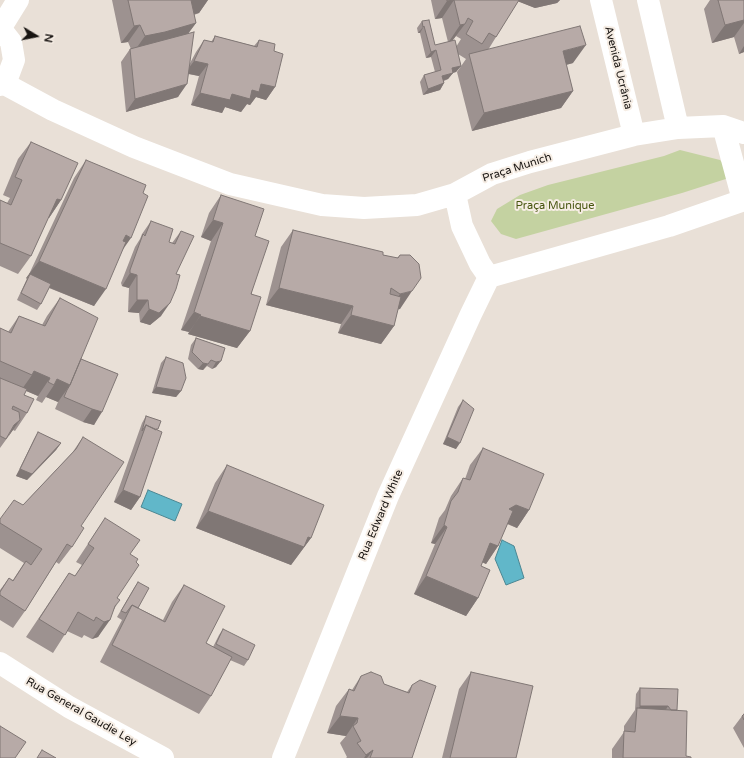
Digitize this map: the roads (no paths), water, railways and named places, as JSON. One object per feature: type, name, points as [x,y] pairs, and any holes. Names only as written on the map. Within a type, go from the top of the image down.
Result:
[{"type":"street","points":[[1,84],[12,68],[13,55],[10,42],[0,29],[18,0]]},
{"type":"street","name":"Avenida Ucrânia","points":[[601,0],[634,135]]},
{"type":"street","points":[[648,0],[678,128]]},
{"type":"street","name":"Praça Munich","points":[[1,84],[53,110],[134,147],[230,184],[322,205],[364,208],[416,205],[455,194],[492,174],[530,162],[634,135],[678,128],[723,126],[744,133]]},
{"type":"street","points":[[455,194],[462,226],[480,264],[489,276],[669,226],[744,200],[723,126]]},
{"type":"street","name":"Rua Edward White","points":[[283,758],[388,496],[489,276]]},
{"type":"street","name":"Rua General Gaudie Ley","points":[[0,663],[69,707],[163,758]]},
{"type":"water","points":[[148,490],[182,504],[175,521],[141,507]]},
{"type":"water","points":[[502,540],[514,546],[524,578],[506,585],[495,559]]},
{"type":"park label","name":"Praça Munique","points":[[555,206]]}]
